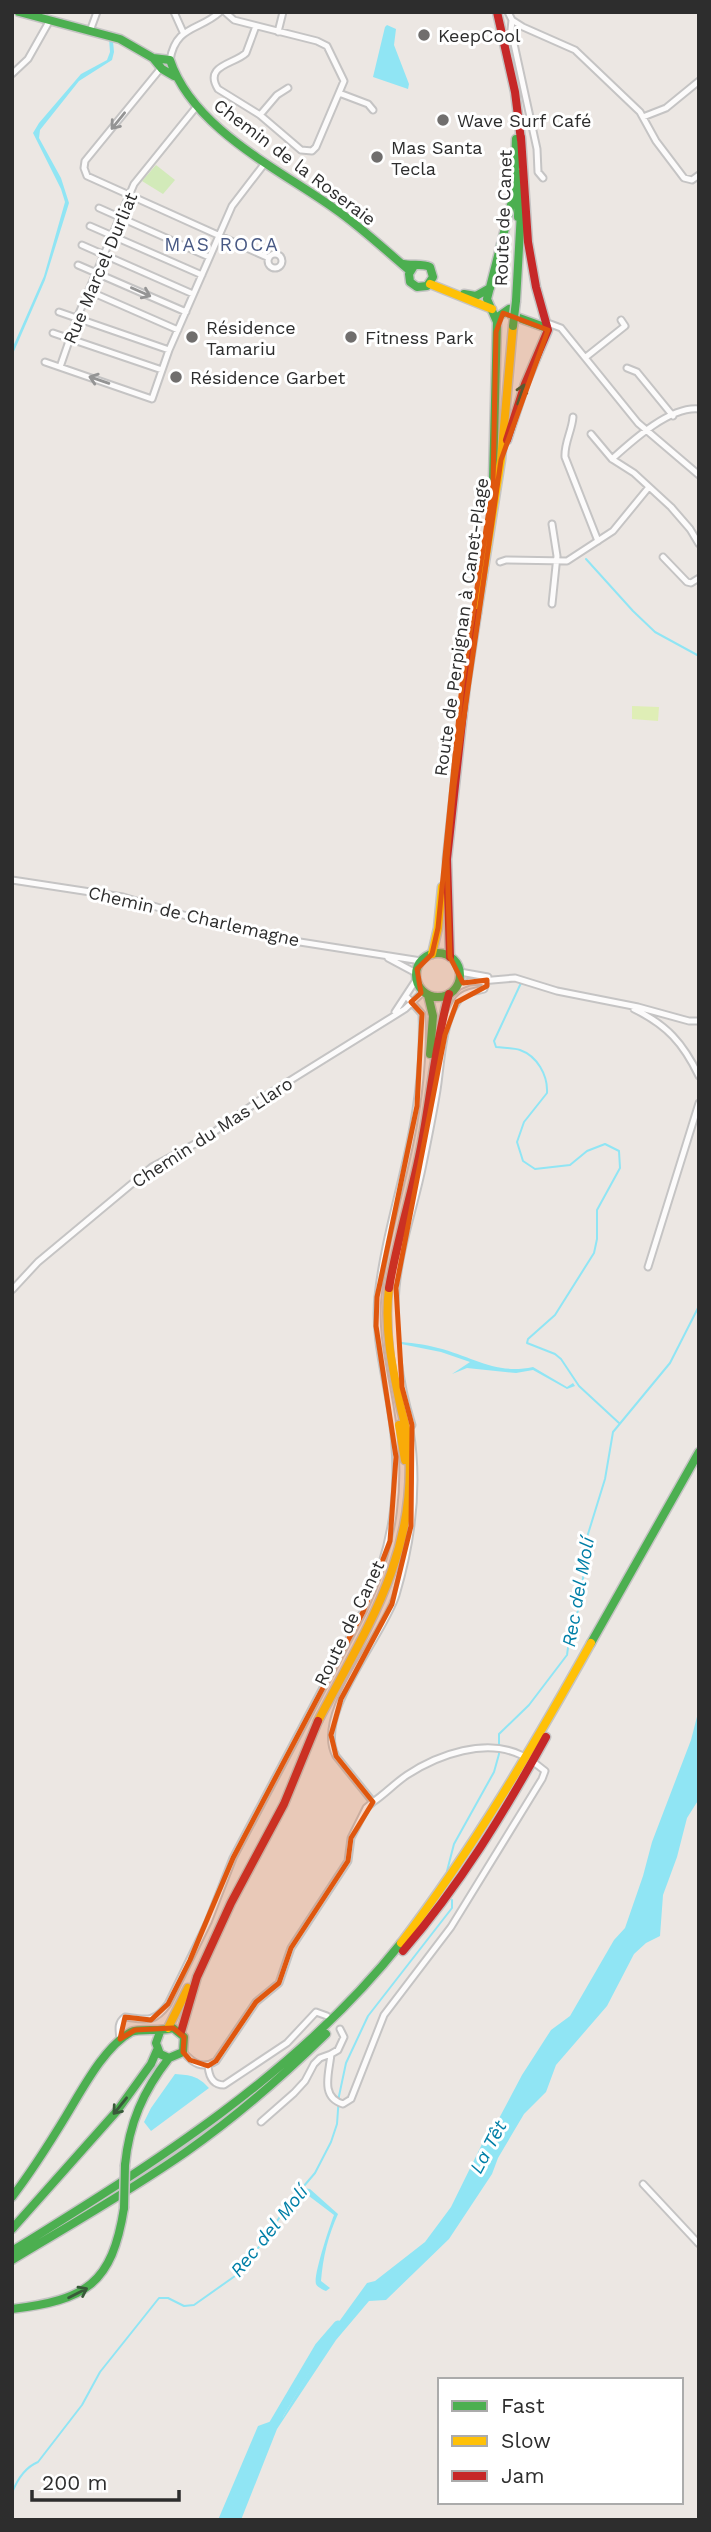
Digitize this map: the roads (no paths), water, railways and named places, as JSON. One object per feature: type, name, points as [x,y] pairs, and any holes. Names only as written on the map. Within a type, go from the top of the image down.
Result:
[{"type":"main road","name":"Chemin de la Roseraie","points":[[19,12],[121,39],[164,62],[204,115],[265,163],[337,210],[403,264],[412,268]]},
{"type":"main road","name":"Route de Canet","points":[[495,12],[523,168],[510,306]]},
{"type":"main road","points":[[493,484],[497,322],[489,306],[490,288],[514,193],[519,134]]},
{"type":"main road","points":[[501,460],[525,384],[539,320],[527,230],[525,168],[519,134]]},
{"type":"main road","points":[[432,280],[424,288],[415,286],[409,279],[412,268],[422,263],[428,266],[432,280],[489,306],[510,306],[539,320]]},
{"type":"main road","points":[[432,280],[489,306]]},
{"type":"main road","points":[[463,294],[476,296],[490,288]]},
{"type":"main road","points":[[497,322],[510,306]]},
{"type":"main road","name":"Route de Perpignan à Canet-Plage","points":[[450,957],[447,859],[468,672],[501,460],[511,325],[510,306]]},
{"type":"main road","name":"Route de Perpignan à Canet-Plage","points":[[432,954],[442,896],[448,808],[462,685],[502,425],[511,325]]},
{"type":"main road","points":[[432,954],[450,957],[460,972],[457,987],[449,994],[439,997],[426,993],[416,976],[421,961],[432,954]]},
{"type":"main road","name":"Route de Canet","points":[[164,2030],[240,1875],[281,1802],[313,1722],[380,1595],[396,1551],[404,1506],[405,1465],[386,1356],[384,1291],[411,1174],[425,1097],[433,1011],[433,1002],[426,993]]},
{"type":"main road","name":"Route de Canet","points":[[181,2032],[197,1977],[231,1903],[284,1804],[316,1725],[392,1577],[405,1532],[410,1472],[408,1430],[390,1355],[388,1291],[396,1247],[415,1175],[440,1026],[449,994]]},
{"type":"main road","points":[[12,2251],[120,2185],[214,2122],[308,2043],[382,1966],[446,1886],[501,1801],[699,1452]]},
{"type":"main road","points":[[12,2260],[212,2134],[313,2047],[345,2016],[415,1938],[457,1883],[504,1812],[699,1462]]},
{"type":"main road","points":[[12,2197],[43,2154],[104,2057],[120,2039],[135,2030],[181,2032],[185,2042],[183,2052],[169,2058],[132,2118],[126,2143],[124,2208],[118,2247],[111,2262],[98,2279],[77,2294],[53,2303],[12,2309]]},
{"type":"main road","points":[[12,2229],[58,2180],[150,2068],[157,2056],[156,2046],[164,2030]]},
{"type":"main road","points":[[120,2039],[144,2034],[169,2058]]},
{"type":"street","points":[[90,31],[97,12]]},
{"type":"street","points":[[174,12],[183,32]]},
{"type":"street","points":[[256,26],[246,53],[224,64],[214,78],[218,89],[260,115],[301,150],[312,151],[344,77],[324,43],[234,20],[223,12],[183,32],[164,62],[85,161],[84,169],[87,176],[130,197],[269,258]]},
{"type":"street","points":[[278,32],[283,12]]},
{"type":"street","points":[[508,12],[512,20],[510,30],[537,149],[538,172],[543,178]]},
{"type":"street","points":[[12,74],[28,59],[50,20]]},
{"type":"street","points":[[512,20],[575,50],[643,117],[656,141],[684,178],[692,180],[699,176]]},
{"type":"street","points":[[643,117],[666,108],[699,81]]},
{"type":"street","points":[[260,115],[277,94],[288,88]]},
{"type":"street","points":[[339,93],[368,104],[373,110]]},
{"type":"street","name":"Rue Marcel Durliat","points":[[60,367],[77,318],[134,184],[197,106]]},
{"type":"street","points":[[45,362],[152,399],[169,350],[232,206],[265,163]]},
{"type":"street","points":[[99,208],[209,257]]},
{"type":"street","points":[[90,226],[202,275]]},
{"type":"street","points":[[82,245],[193,294]]},
{"type":"street","points":[[78,265],[186,312]]},
{"type":"street","points":[[89,291],[178,331]]},
{"type":"street","points":[[59,312],[169,350]]},
{"type":"street","points":[[539,320],[564,333],[576,344],[638,423],[699,475]]},
{"type":"street","points":[[586,357],[625,326],[621,320]]},
{"type":"street","points":[[53,333],[162,370]]},
{"type":"street","points":[[626,368],[637,372],[673,416]]},
{"type":"street","points":[[612,459],[645,429],[694,408],[699,409]]},
{"type":"street","points":[[573,417],[565,457],[598,541]]},
{"type":"street","points":[[591,434],[612,459],[671,507],[699,544]]},
{"type":"street","points":[[500,562],[567,561],[620,525],[649,487]]},
{"type":"street","points":[[552,524],[557,563],[552,604]]},
{"type":"street","points":[[663,557],[687,582],[691,583],[699,578]]},
{"type":"street","name":"Chemin de Charlemagne","points":[[12,880],[123,897],[268,937],[421,961]]},
{"type":"street","name":"Chemin de Charlemagne","points":[[374,955],[393,960],[416,976]]},
{"type":"street","points":[[460,972],[487,979]]},
{"type":"street","points":[[408,999],[416,976]]},
{"type":"street","points":[[457,987],[487,979],[515,978],[557,991],[699,1021]]},
{"type":"street","points":[[373,1802],[336,1756],[331,1735],[341,1699],[396,1594],[414,1506],[416,1478],[408,1430],[412,1425],[402,1387],[397,1338],[396,1288],[399,1267],[423,1166],[449,1024],[457,1002],[470,992],[484,989],[487,979]]},
{"type":"street","points":[[408,999],[426,993]]},
{"type":"street","points":[[120,2039],[118,2026],[125,2017],[153,2019],[168,2004],[208,1922],[229,1866],[375,1588],[390,1541],[396,1457],[376,1326],[377,1297],[386,1247],[418,1095],[422,1014],[408,999]]},
{"type":"street","name":"Chemin du Mas Llaro","points":[[12,1290],[38,1262],[152,1167],[204,1139],[270,1093],[392,1017],[408,999]]},
{"type":"street","points":[[625,1005],[669,1030],[688,1055],[699,1076]]},
{"type":"street","points":[[648,1267],[699,1103]]},
{"type":"street","points":[[183,2052],[199,2065],[208,2066],[216,2061],[257,2002],[279,1983],[291,1948],[348,1861],[351,1838],[366,1808],[413,1771],[445,1756],[492,1747],[508,1748],[521,1755]]},
{"type":"street","points":[[331,2054],[329,2095],[333,2101],[342,2103],[351,2099],[384,2015],[451,1927],[542,1779],[545,1771],[536,1764]]},
{"type":"street","points":[[208,2066],[213,2081],[224,2085],[287,2043],[316,2012],[327,2016]]},
{"type":"street","points":[[261,2122],[305,2081],[320,2057],[331,2054],[342,2043],[344,2037],[340,2029]]},
{"type":"street","points":[[643,2184],[699,2244]]},
{"type":"water","points":[[387,25],[396,29],[394,45],[409,84],[408,89],[373,77]]},
{"type":"water","points":[[109,39],[113,41],[112,60],[79,81],[40,130],[39,138],[61,178],[69,203],[45,280],[12,356],[12,349],[44,276],[65,202],[33,133],[81,74],[107,60],[110,52]]},
{"type":"water","points":[[395,1341],[433,1347],[496,1367],[533,1367],[567,1387],[573,1383],[575,1386],[567,1389],[533,1370],[516,1373],[467,1368],[452,1374],[470,1362]]},
{"type":"water","points":[[699,1709],[699,1799],[687,1818],[663,1895],[660,1936],[646,1943],[634,1954],[607,2006],[556,2065],[546,2092],[524,2114],[498,2158],[492,2174],[449,2239],[386,2300],[369,2301],[336,2340],[277,2429],[241,2520],[218,2520],[258,2426],[283,2417],[333,2330],[367,2283],[375,2281],[425,2242],[451,2207],[482,2144],[495,2126],[522,2075],[551,2030],[570,2016],[614,1940],[625,1928],[652,1842],[691,1740]]},
{"type":"water","points":[[175,2074],[194,2077],[209,2088],[151,2131],[144,2122]]},
{"type":"water","points":[[310,2189],[338,2214],[323,2264],[321,2281],[330,2288],[326,2291],[317,2285],[316,2279],[334,2215],[301,2190]]},
{"type":"waterway","points":[[586,559],[655,632],[699,656]]},
{"type":"waterway","points":[[521,983],[494,1041],[496,1047],[520,1050],[532,1057],[546,1080],[547,1093],[524,1122],[517,1142],[523,1161],[535,1169],[570,1165],[587,1151],[605,1144],[619,1151],[620,1168],[597,1210],[594,1253],[555,1315],[528,1339],[527,1343],[561,1359],[579,1386],[619,1423]]},
{"type":"waterway","name":"Rec del Molí","points":[[447,1871],[454,1844],[494,1772],[499,1754],[499,1734],[529,1705],[567,1655],[570,1633],[580,1605],[588,1534],[605,1479],[613,1432],[670,1363],[699,1306]]},
{"type":"waterway","name":"Rec del Molí","points":[[12,2493],[22,2474],[38,2462],[82,2405],[100,2372],[159,2298],[168,2298],[184,2306],[194,2305],[235,2276],[315,2173],[337,2124],[339,2096],[346,2063],[368,2016],[452,1908],[452,1900]]},
{"type":"waterway","name":"La Têt","points":[[270,2430],[319,2347],[338,2325]]},
{"type":"place","name":"KeepCool","points":[[424,35]]},
{"type":"place","name":"Wave Surf Café","points":[[443,120]]},
{"type":"place","name":"Mas Santa Tecla","points":[[377,157]]},
{"type":"place","name":"Résidence Tamariu","points":[[192,337]]},
{"type":"place","name":"Fitness Park","points":[[351,337]]},
{"type":"place","name":"Résidence Garbet","points":[[176,377]]},
{"type":"district","name":"MAS ROCA","points":[[222,244]]}]
